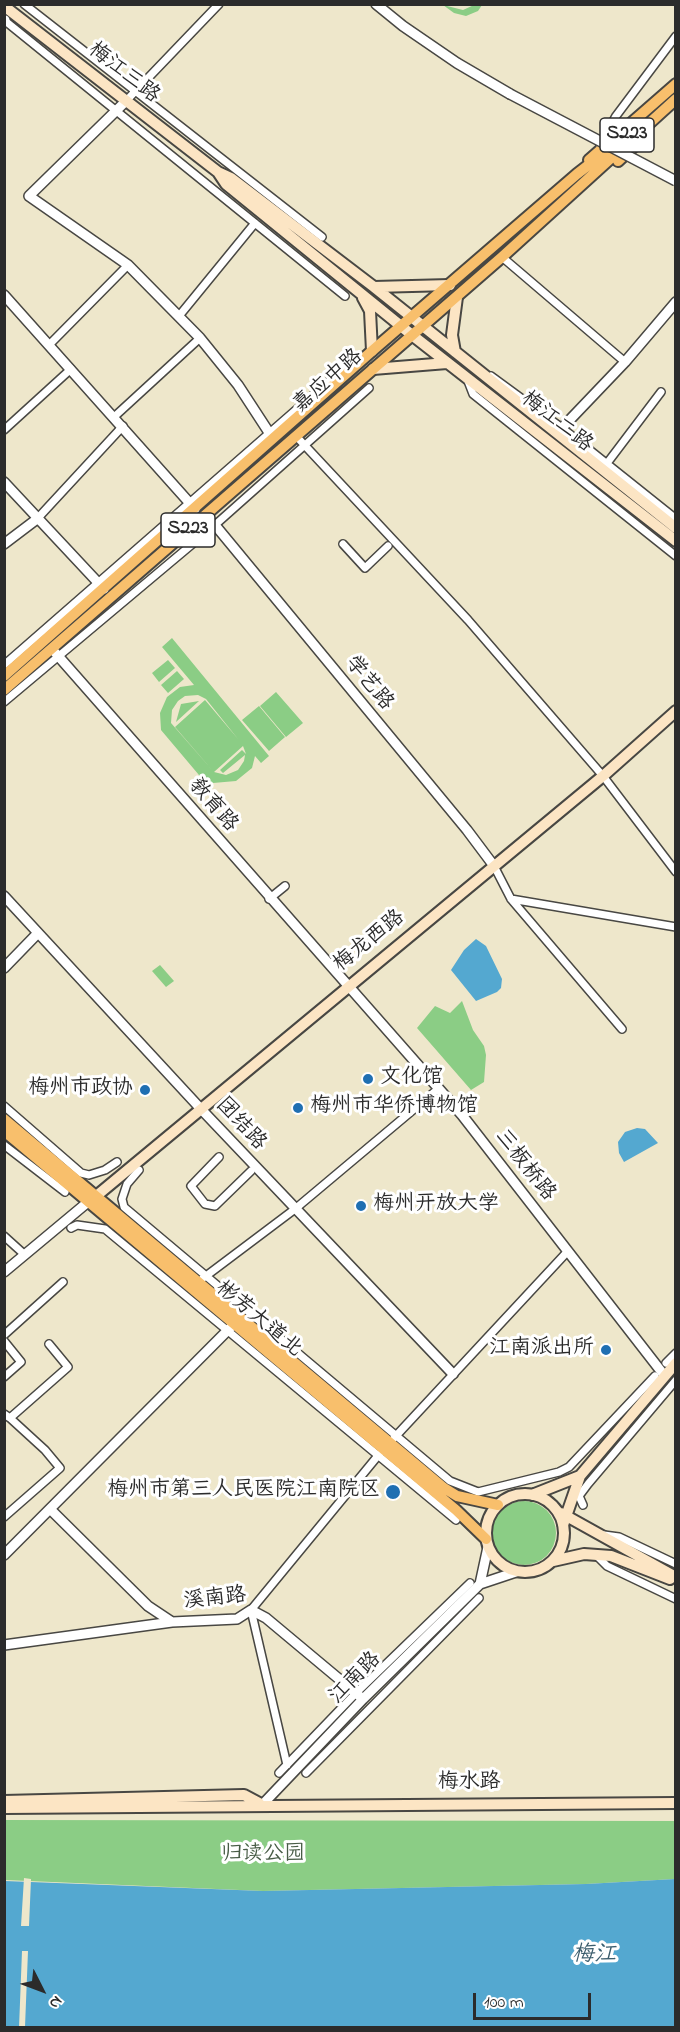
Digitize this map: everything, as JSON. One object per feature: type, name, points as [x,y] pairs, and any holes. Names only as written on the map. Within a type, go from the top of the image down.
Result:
[{"type":"main road","name":"梅江三路","points":[[4,6],[218,172],[231,178],[374,287],[423,327]]},
{"type":"main road","points":[[577,174],[596,151],[675,84]]},
{"type":"main road","name":"嘉应中路","points":[[4,676],[101,586],[193,506],[577,174],[675,93]]},
{"type":"main road","name":"嘉应中路","points":[[4,690],[54,652],[296,436],[423,327],[675,99]]},
{"type":"main road","points":[[591,176],[616,162],[675,107]]},
{"type":"main road","name":"梅江三路","points":[[218,172],[226,184],[412,335]]},
{"type":"main road","points":[[374,287],[450,285]]},
{"type":"main road","points":[[360,293],[369,311],[372,351]]},
{"type":"main road","points":[[455,352],[452,335],[457,297]]},
{"type":"main road","name":"梅江二路","points":[[423,327],[558,430],[675,528]]},
{"type":"main road","name":"梅江二路","points":[[412,335],[675,541]]},
{"type":"main road","points":[[373,369],[447,363]]},
{"type":"main road","name":"梅龙西路","points":[[92,1198],[603,776],[675,711]]},
{"type":"main road","name":"彬芳大道北","points":[[4,1119],[231,1327],[444,1488],[457,1496],[498,1505]]},
{"type":"main road","name":"彬芳大道北","points":[[4,1131],[202,1279],[387,1446],[456,1510],[487,1543]]},
{"type":"main road","points":[[553,1561],[564,1540],[562,1517],[580,1476],[671,1363]]},
{"type":"main road","points":[[532,1495],[580,1476]]},
{"type":"main road","points":[[518,1495],[532,1495],[546,1500],[562,1517],[601,1535],[675,1579],[611,1556],[595,1554],[584,1554],[553,1561],[532,1572],[516,1572],[496,1560],[487,1543],[487,1524],[498,1505],[518,1495]]},
{"type":"main road","name":"梅水路","points":[[4,1801],[244,1796],[262,1805]]},
{"type":"main road","name":"梅水路","points":[[4,1808],[675,1803]]},
{"type":"street","points":[[24,4],[322,237]]},
{"type":"street","points":[[219,4],[126,101],[29,196],[128,265],[200,338],[238,385],[268,432]]},
{"type":"street","points":[[376,4],[403,26],[457,63],[510,94],[675,181]]},
{"type":"street","points":[[5,20],[345,296]]},
{"type":"street","points":[[596,151],[616,116],[675,36]]},
{"type":"street","points":[[179,316],[255,223]]},
{"type":"street","points":[[502,257],[625,362]]},
{"type":"street","points":[[49,345],[128,265]]},
{"type":"street","points":[[4,295],[193,506],[352,361]]},
{"type":"street","points":[[675,302],[625,362],[558,430],[675,519]]},
{"type":"street","points":[[114,417],[200,338]]},
{"type":"street","points":[[4,430],[71,369]]},
{"type":"street","points":[[467,379],[473,394],[675,556]]},
{"type":"street","points":[[4,702],[54,652],[214,525],[369,388]]},
{"type":"street","points":[[608,462],[661,392]]},
{"type":"street","points":[[4,544],[37,519],[123,426]]},
{"type":"street","points":[[296,436],[468,620],[603,776],[675,872]]},
{"type":"street","points":[[4,482],[101,586],[4,664]]},
{"type":"street","name":"学艺路","points":[[214,525],[467,830],[494,866]]},
{"type":"street","points":[[343,544],[365,568],[388,546]]},
{"type":"street","name":"教育路","points":[[54,652],[348,986]]},
{"type":"street","points":[[494,866],[511,899],[622,1029]]},
{"type":"street","points":[[270,899],[285,886]]},
{"type":"street","name":"团结路","points":[[4,896],[294,1209],[453,1374]]},
{"type":"street","points":[[511,899],[675,927]]},
{"type":"street","points":[[4,968],[38,933]]},
{"type":"street","name":"三板桥路","points":[[348,986],[438,1089],[568,1251],[660,1375]]},
{"type":"street","points":[[139,1170],[127,1184],[122,1199],[124,1207],[202,1279],[294,1209],[438,1089]]},
{"type":"street","points":[[4,1106],[81,1173],[89,1175],[105,1170],[117,1162]]},
{"type":"street","points":[[4,1145],[65,1192]]},
{"type":"street","points":[[219,1157],[191,1186],[205,1204],[215,1206],[251,1171]]},
{"type":"street","points":[[4,1272],[92,1198]]},
{"type":"street","points":[[4,1555],[231,1327],[105,1229],[76,1225],[71,1228]]},
{"type":"street","points":[[4,1236],[25,1255]]},
{"type":"street","points":[[287,1765],[251,1610],[387,1446],[568,1251]]},
{"type":"street","points":[[4,1335],[63,1282]]},
{"type":"street","points":[[4,1341],[21,1362],[4,1377]]},
{"type":"street","points":[[4,1517],[60,1468],[45,1450],[8,1416],[68,1367],[49,1344]]},
{"type":"street","points":[[671,1363],[675,1353]]},
{"type":"street","points":[[387,1446],[450,1481],[478,1492],[559,1472],[569,1467],[660,1375]]},
{"type":"street","points":[[583,1505],[579,1496],[675,1380]]},
{"type":"street","points":[[387,1446],[456,1520]]},
{"type":"street","name":"溪南路","points":[[50,1509],[148,1606],[172,1622],[237,1619],[251,1610],[266,1618],[359,1696]]},
{"type":"street","points":[[601,1535],[619,1537],[675,1564]]},
{"type":"street","points":[[475,1584],[487,1543]]},
{"type":"street","points":[[595,1554],[607,1566],[675,1599]]},
{"type":"street","name":"江南路","points":[[262,1805],[359,1696],[475,1584],[516,1572]]},
{"type":"street","points":[[306,1773],[478,1598]]},
{"type":"street","points":[[4,1645],[172,1622]]},
{"type":"street","points":[[279,1773],[359,1696]]},
{"type":"green space","points":[[443,5],[463,10],[474,5],[482,5],[478,11],[466,16],[454,13]]},
{"type":"green space","points":[[172,638],[269,756],[261,763],[255,756],[252,768],[236,781],[213,783],[204,781],[161,730],[160,713],[167,697],[180,687],[194,685],[162,647]],"holes":[[[198,695],[206,699],[238,739],[205,700],[175,727],[213,771],[171,723],[172,710],[178,701],[185,696]],[[243,746],[246,754],[242,750],[220,770],[223,773],[245,755],[238,770],[226,775],[214,772]]]},
{"type":"green space","points":[[168,660],[175,668],[159,682],[152,673]]},
{"type":"green space","points":[[177,671],[184,679],[168,693],[161,685]]},
{"type":"green space","points":[[276,692],[303,723],[286,737],[260,706]]},
{"type":"green space","points":[[199,701],[176,722],[181,704]]},
{"type":"green space","points":[[259,706],[285,737],[269,751],[242,720]]},
{"type":"green space","points":[[160,965],[174,981],[166,987],[152,971]]},
{"type":"green space","points":[[462,1001],[473,1030],[484,1046],[486,1055],[484,1082],[471,1090],[417,1028],[435,1006],[450,1013]]},
{"type":"green space","points":[[524,1501],[542,1507],[550,1515],[556,1533],[550,1551],[542,1559],[524,1565],[506,1559],[498,1551],[492,1533],[498,1515],[506,1507]]},
{"type":"green space","name":"归读公园","points":[[5,1820],[675,1821],[675,1879],[586,1884],[263,1891],[5,1880]]},
{"type":"water","points":[[476,939],[486,946],[502,979],[501,988],[497,992],[476,1001],[451,970],[464,950]]},
{"type":"water","points":[[637,1128],[645,1129],[658,1143],[624,1162],[619,1153],[618,1142],[625,1132]]},
{"type":"water","name":"梅江","points":[[675,1879],[675,2027],[5,2028],[5,1881],[263,1891],[586,1884]]},
{"type":"pier","points":[[24,1878],[31,1879],[29,1926],[21,1926]]},
{"type":"pier","points":[[22,1951],[28,1951],[25,2027],[19,2028]]},
{"type":"place","name":"文化馆","points":[[368,1079]]},
{"type":"place","name":"梅州市政协","points":[[145,1090]]},
{"type":"place","name":"梅州市华侨博物馆","points":[[298,1108]]},
{"type":"place","name":"梅州开放大学","points":[[361,1206]]},
{"type":"place","name":"江南派出所","points":[[606,1350]]},
{"type":"place","name":"梅州市第三人民医院江南院区","points":[[393,1492]]}]
